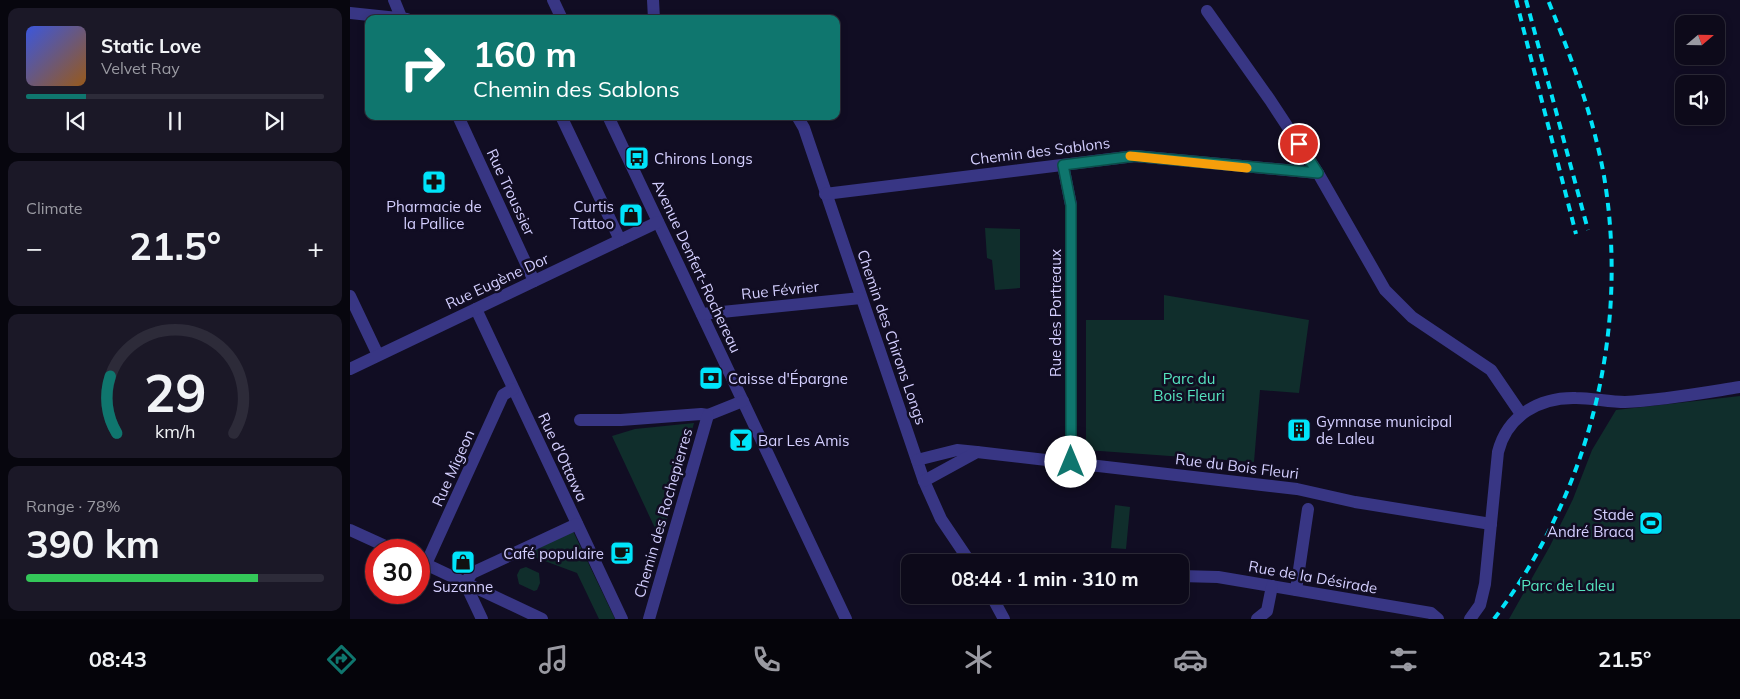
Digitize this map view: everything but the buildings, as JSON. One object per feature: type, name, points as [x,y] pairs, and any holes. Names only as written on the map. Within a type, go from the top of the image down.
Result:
[{"type":"street","points":[[394,0],[402,15]]},
{"type":"street","points":[[553,0],[560,15]]},
{"type":"street","points":[[653,0],[654,15]]},
{"type":"street","points":[[1207,11],[1270,100],[1318,173],[1385,290],[1412,317],[1492,370],[1521,414]]},
{"type":"street","points":[[350,13],[372,15]]},
{"type":"street","name":"Rue Troussier","points":[[460,120],[534,281]]},
{"type":"street","points":[[563,120],[620,240]]},
{"type":"street","name":"Avenue Denfert-Rochereau","points":[[610,120],[846,619]]},
{"type":"street","name":"Chemin des Chirons Longs","points":[[799,120],[804,128],[924,481],[941,519],[965,554]]},
{"type":"street","name":"Chemin des Sablons","points":[[825,194],[1135,156],[1318,173]]},
{"type":"street","name":"Rue des Portreaux","points":[[1063,165],[1071,205],[1071,462]]},
{"type":"street","name":"Rue Eugène Dor","points":[[350,369],[658,222]]},
{"type":"street","points":[[350,296],[378,355]]},
{"type":"street","name":"Rue Février","points":[[702,314],[861,298]]},
{"type":"street","name":"Rue d'Ottawa","points":[[476,309],[622,619]]},
{"type":"street","points":[[1474,617],[1480,604],[1485,584],[1495,470],[1502,438],[1521,414],[1537,404],[1556,399],[1578,398],[1624,402],[1740,388]]},
{"type":"street","name":"Rue Migeon","points":[[430,546],[503,395],[513,389]]},
{"type":"street","points":[[580,420],[621,420],[708,415],[743,401]]},
{"type":"street","name":"Chemin des Rochepierres","points":[[649,619],[708,415]]},
{"type":"street","name":"Rue du Bois Fleuri","points":[[917,460],[957,450],[1071,462],[1297,489],[1355,502],[1491,524]]},
{"type":"street","points":[[924,481],[977,452]]},
{"type":"street","points":[[1296,590],[1308,509]]},
{"type":"street","points":[[465,584],[475,571],[577,524]]},
{"type":"street","points":[[350,530],[370,539]]},
{"type":"street","points":[[430,567],[542,619]]},
{"type":"street","name":"Rue de la Désirade","points":[[1189,576],[1218,577],[1431,613],[1438,619]]},
{"type":"street","points":[[465,584],[482,619]]},
{"type":"street","points":[[1257,619],[1267,611],[1272,586]]},
{"type":"street","points":[[996,604],[1004,619]]},
{"type":"green space","points":[[985,228],[1020,229],[1020,288],[995,290],[992,260],[987,258]]},
{"type":"green space","name":"Parc du Bois Fleuri","points":[[1164,295],[1309,320],[1299,393],[1260,390],[1254,462],[1086,450],[1086,320],[1164,320]]},
{"type":"green space","name":"Stade André Bracq","points":[[1740,396],[1740,619],[1509,619],[1550,546],[1573,499],[1592,450],[1616,410]]},
{"type":"green space","points":[[694,423],[661,541],[612,436],[635,429]]},
{"type":"green space","points":[[1115,505],[1130,507],[1126,549],[1111,548]]},
{"type":"green space","points":[[573,531],[615,619],[599,619],[577,573],[526,554]]},
{"type":"green space","points":[[526,567],[539,573],[540,583],[537,590],[534,591],[519,584],[517,575],[520,569]]},
{"type":"railway","points":[[1516,0],[1576,234]]},
{"type":"railway","points":[[1526,0],[1588,230]]},
{"type":"railway","points":[[1494,619],[1527,570],[1555,519],[1577,465],[1594,409],[1606,352],[1611,294],[1611,235],[1604,176],[1594,131],[1580,86],[1548,0]]},
{"type":"slow traffic","points":[[1130,156],[1247,168]]},
{"type":"place","name":"Chirons Longs","points":[[637,158]]},
{"type":"place","name":"Pharmacie de la Pallice","points":[[434,182]]},
{"type":"place","name":"Curtis Tattoo","points":[[631,215]]},
{"type":"place","name":"Caisse d'Épargne","points":[[711,378]]},
{"type":"place","name":"Gymnase municipal de Laleu","points":[[1299,430]]},
{"type":"place","name":"Bar Les Amis","points":[[741,440]]},
{"type":"place","name":"Stade André Bracq","points":[[1651,523]]},
{"type":"place","name":"Café populaire","points":[[622,553]]},
{"type":"place","name":"Suzanne","points":[[463,562]]},
{"type":"route","points":[[1071,462],[1071,205],[1063,165],[1113,157],[1135,156],[1318,173],[1299,144]]},
{"type":"park label","name":"Parc de Laleu","points":[[1568,585]]}]
